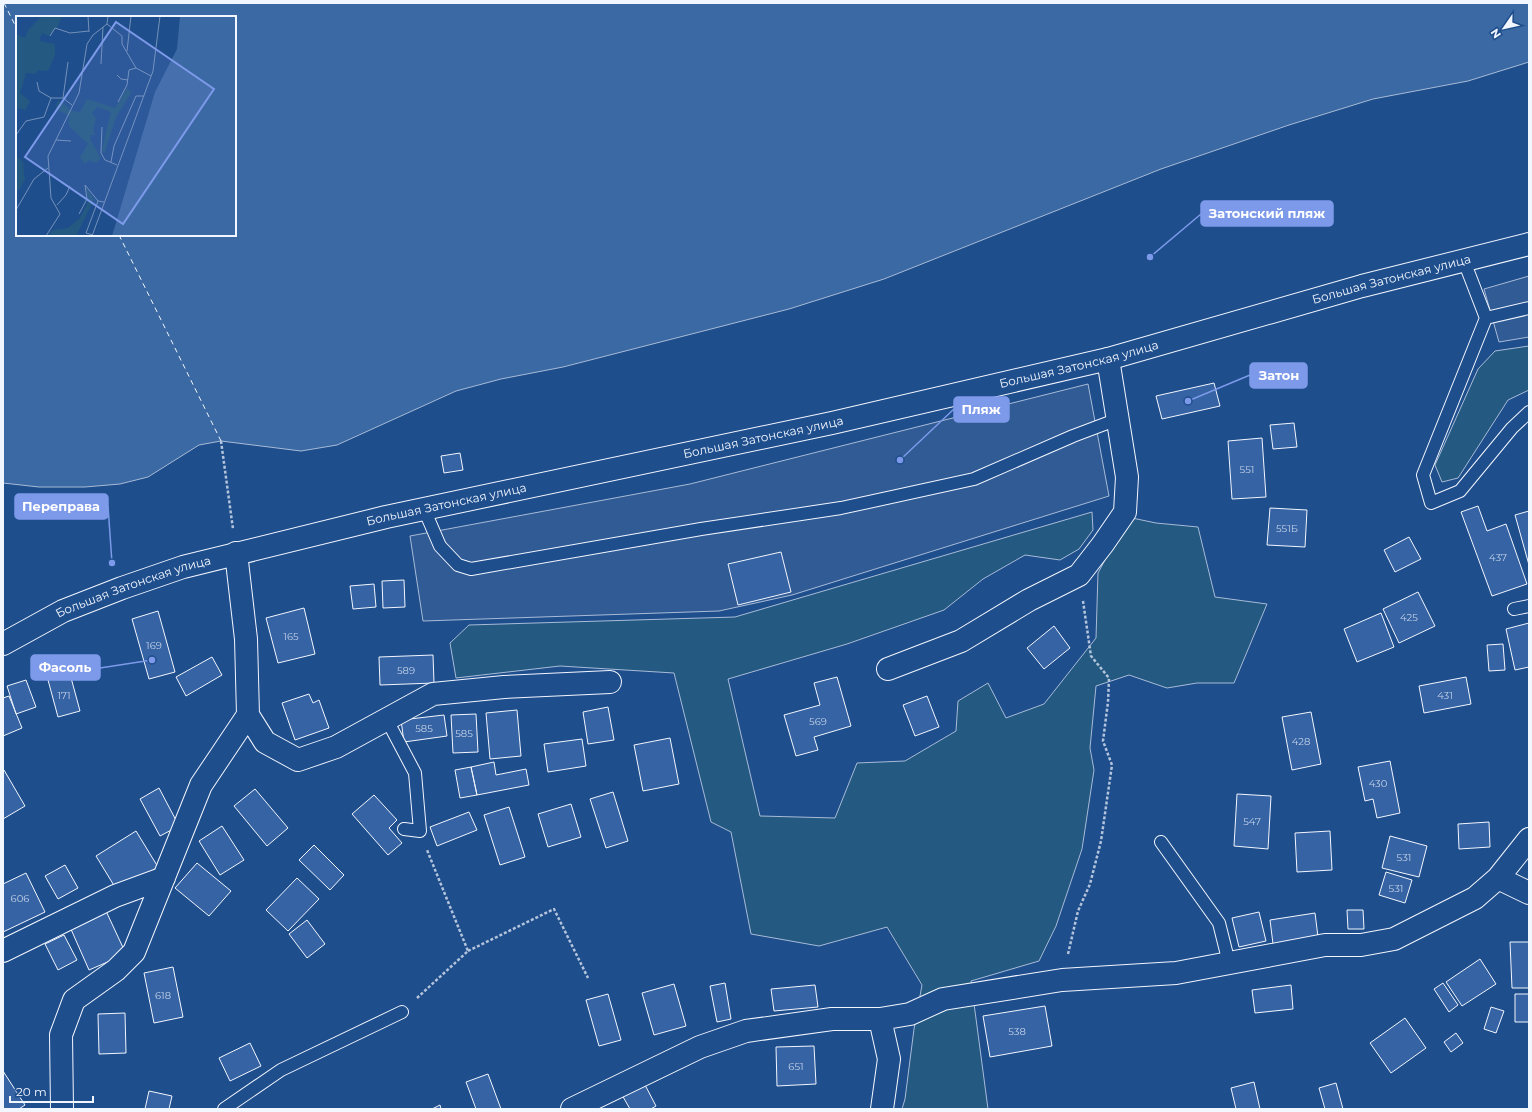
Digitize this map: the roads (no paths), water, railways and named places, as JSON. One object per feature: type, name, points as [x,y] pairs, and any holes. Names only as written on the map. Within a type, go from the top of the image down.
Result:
[{"type":"street","name":"Большая Затонская улица","points":[[3,644],[63,611],[122,588],[183,567],[236,553],[386,517],[832,423],[1108,359],[1362,286],[1529,244]]},
{"type":"street","points":[[888,669],[961,641],[1029,600],[1079,575],[1125,512],[1127,477],[1108,359]]},
{"type":"street","points":[[236,553],[246,639],[248,716],[265,742],[298,760],[336,747],[433,694],[504,687],[610,682]]},
{"type":"street","points":[[62,1109],[61,1035],[74,1000],[116,970],[134,952],[202,785],[248,716]]},
{"type":"street","points":[[572,1109],[700,1047],[746,1031],[832,1019],[880,1019],[910,1014],[943,999],[1062,980],[1176,973],[1326,945],[1361,945],[1394,939],[1475,898],[1498,878],[1529,839]]},
{"type":"street","points":[[3,951],[115,896],[164,878]]},
{"type":"street","points":[[1498,878],[1529,893]]},
{"type":"street","points":[[880,1019],[889,1059],[882,1109]]},
{"type":"lane","points":[[1464,261],[1486,318],[1423,475],[1431,502],[1460,491],[1512,428],[1529,412]]},
{"type":"lane","points":[[1486,318],[1529,308]]},
{"type":"lane","points":[[424,509],[440,546],[458,565],[471,569],[701,529],[841,508],[974,479],[1073,436],[1118,419]]},
{"type":"lane","points":[[1514,609],[1529,606]]},
{"type":"lane","points":[[387,720],[415,773],[420,831],[404,829]]},
{"type":"lane","points":[[1160,842],[1219,923],[1229,963]]},
{"type":"lane","points":[[224,1109],[281,1070],[402,1012]]},
{"type":"place","name":"Затонский пляж","points":[[1150,257]]},
{"type":"place","name":"Затон","points":[[1188,401]]},
{"type":"place","name":"Пляж","points":[[900,460]]},
{"type":"place","name":"Переправа","points":[[112,563]]},
{"type":"place","name":"Фасоль","points":[[152,660]]}]
